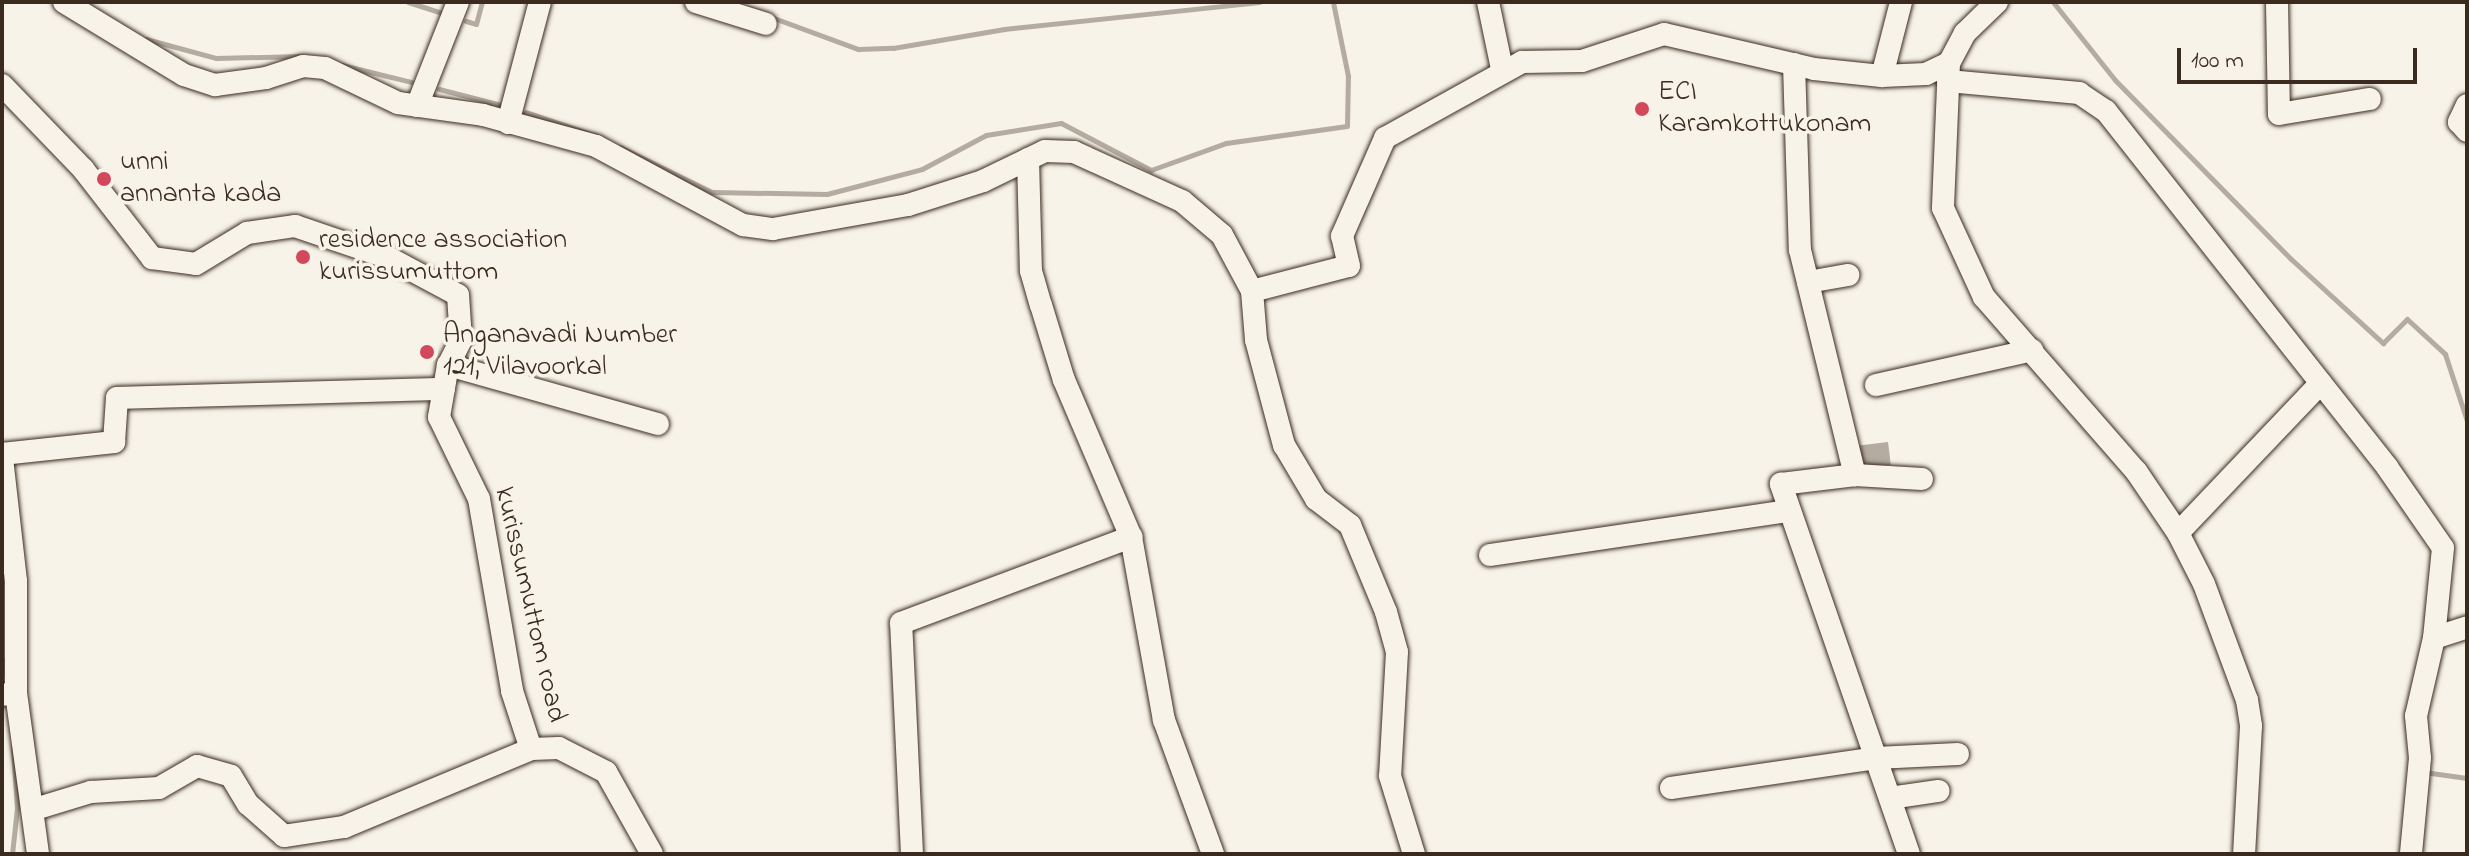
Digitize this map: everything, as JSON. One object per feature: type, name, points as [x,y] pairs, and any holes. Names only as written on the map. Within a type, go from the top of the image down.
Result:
[{"type":"street","points":[[64,2],[159,64],[205,82],[266,78],[303,66],[325,68],[398,103],[508,123],[596,146],[628,159],[712,212],[743,225],[773,229],[908,205],[983,181],[1045,151],[1074,152],[1182,201],[1222,235],[1252,291],[1256,340],[1284,445],[1316,499],[1350,525],[1397,652],[1390,776],[1414,854]]},
{"type":"street","points":[[417,106],[458,2]]},
{"type":"street","points":[[508,123],[540,2]]},
{"type":"street","points":[[696,2],[766,24]]},
{"type":"street","points":[[1488,2],[1502,69]]},
{"type":"street","points":[[1882,76],[1901,2]]},
{"type":"street","points":[[1997,2],[1965,33],[1949,72],[1943,208],[1984,297],[2117,446],[2178,533],[2204,584],[2247,700],[2251,753],[2244,854]]},
{"type":"street","points":[[2277,2],[2279,114],[2370,99]]},
{"type":"street","points":[[1252,291],[1349,266],[1342,236],[1385,138],[1502,69],[1522,62],[1582,61],[1664,34],[1794,64],[1882,76],[1949,72],[2079,93],[2106,111],[2321,383],[2443,548],[2434,638],[2416,716],[2420,758],[2411,854]]},
{"type":"street","points":[[1794,64],[1800,250],[1855,475]]},
{"type":"street","name":"kurissumuttom road","points":[[2,85],[83,169],[152,258],[196,264],[247,233],[295,226],[436,279],[458,295],[461,340],[448,365],[439,417],[479,499],[512,691],[531,749],[559,748],[606,772],[652,854]]},
{"type":"street","points":[[2467,105],[2459,122],[2467,131]]},
{"type":"street","points":[[1028,159],[1031,271],[1064,380],[1131,537],[1164,720],[1213,854]]},
{"type":"street","points":[[1808,282],[1848,275]]},
{"type":"street","points":[[1876,385],[2032,350]]},
{"type":"street","points":[[448,365],[658,424]]},
{"type":"street","points":[[2178,533],[2321,383]]},
{"type":"street","points":[[38,854],[35,809],[9,694],[16,581],[2,456],[114,442],[117,398],[444,389]]},
{"type":"street","points":[[1909,854],[1781,484],[1855,475],[1922,479]]},
{"type":"street","points":[[1490,555],[1788,511]]},
{"type":"street","points":[[912,854],[901,623],[1131,537]]},
{"type":"street","points":[[2434,638],[2467,627]]},
{"type":"street","points":[[35,809],[91,792],[159,788],[197,766],[231,776],[248,804],[284,836],[344,827],[531,749]]},
{"type":"street","points":[[1671,788],[1876,758],[1958,754]]},
{"type":"street","points":[[1890,798],[1938,791]]},
{"type":"shaded area","points":[[1888,442],[1891,465],[1862,468],[1859,446]]},
{"type":"waterway","points":[[408,2],[439,12]]},
{"type":"waterway","points":[[466,21],[476,24],[482,2]]},
{"type":"waterway","points":[[771,17],[858,49],[893,48],[1004,29],[1260,2]]},
{"type":"waterway","points":[[620,147],[712,192],[827,194],[922,169],[986,135],[1061,123],[1151,170],[1226,143],[1347,126],[1348,76],[1333,2]]},
{"type":"waterway","points":[[2053,2],[2115,80],[2291,259],[2383,343],[2407,319],[2445,354],[2467,421]]},
{"type":"waterway","points":[[146,39],[216,58],[301,56]]},
{"type":"waterway","points":[[342,65],[411,82]]},
{"type":"waterway","points":[[439,89],[498,104]]},
{"type":"waterway","points":[[526,112],[597,136]]},
{"type":"waterway","points":[[2,659],[4,674]]},
{"type":"waterway","points":[[12,854],[17,808],[13,747]]},
{"type":"waterway","points":[[2424,772],[2467,778]]},
{"type":"place","name":"ECI Karamkottukonam","points":[[1642,109]]},
{"type":"place","name":"unni annanta kada","points":[[104,179]]},
{"type":"place","name":"residence association kurissumuttom","points":[[303,257]]},
{"type":"place","name":"Anganavadi Number 121, Vilavoorkal","points":[[427,352]]}]
